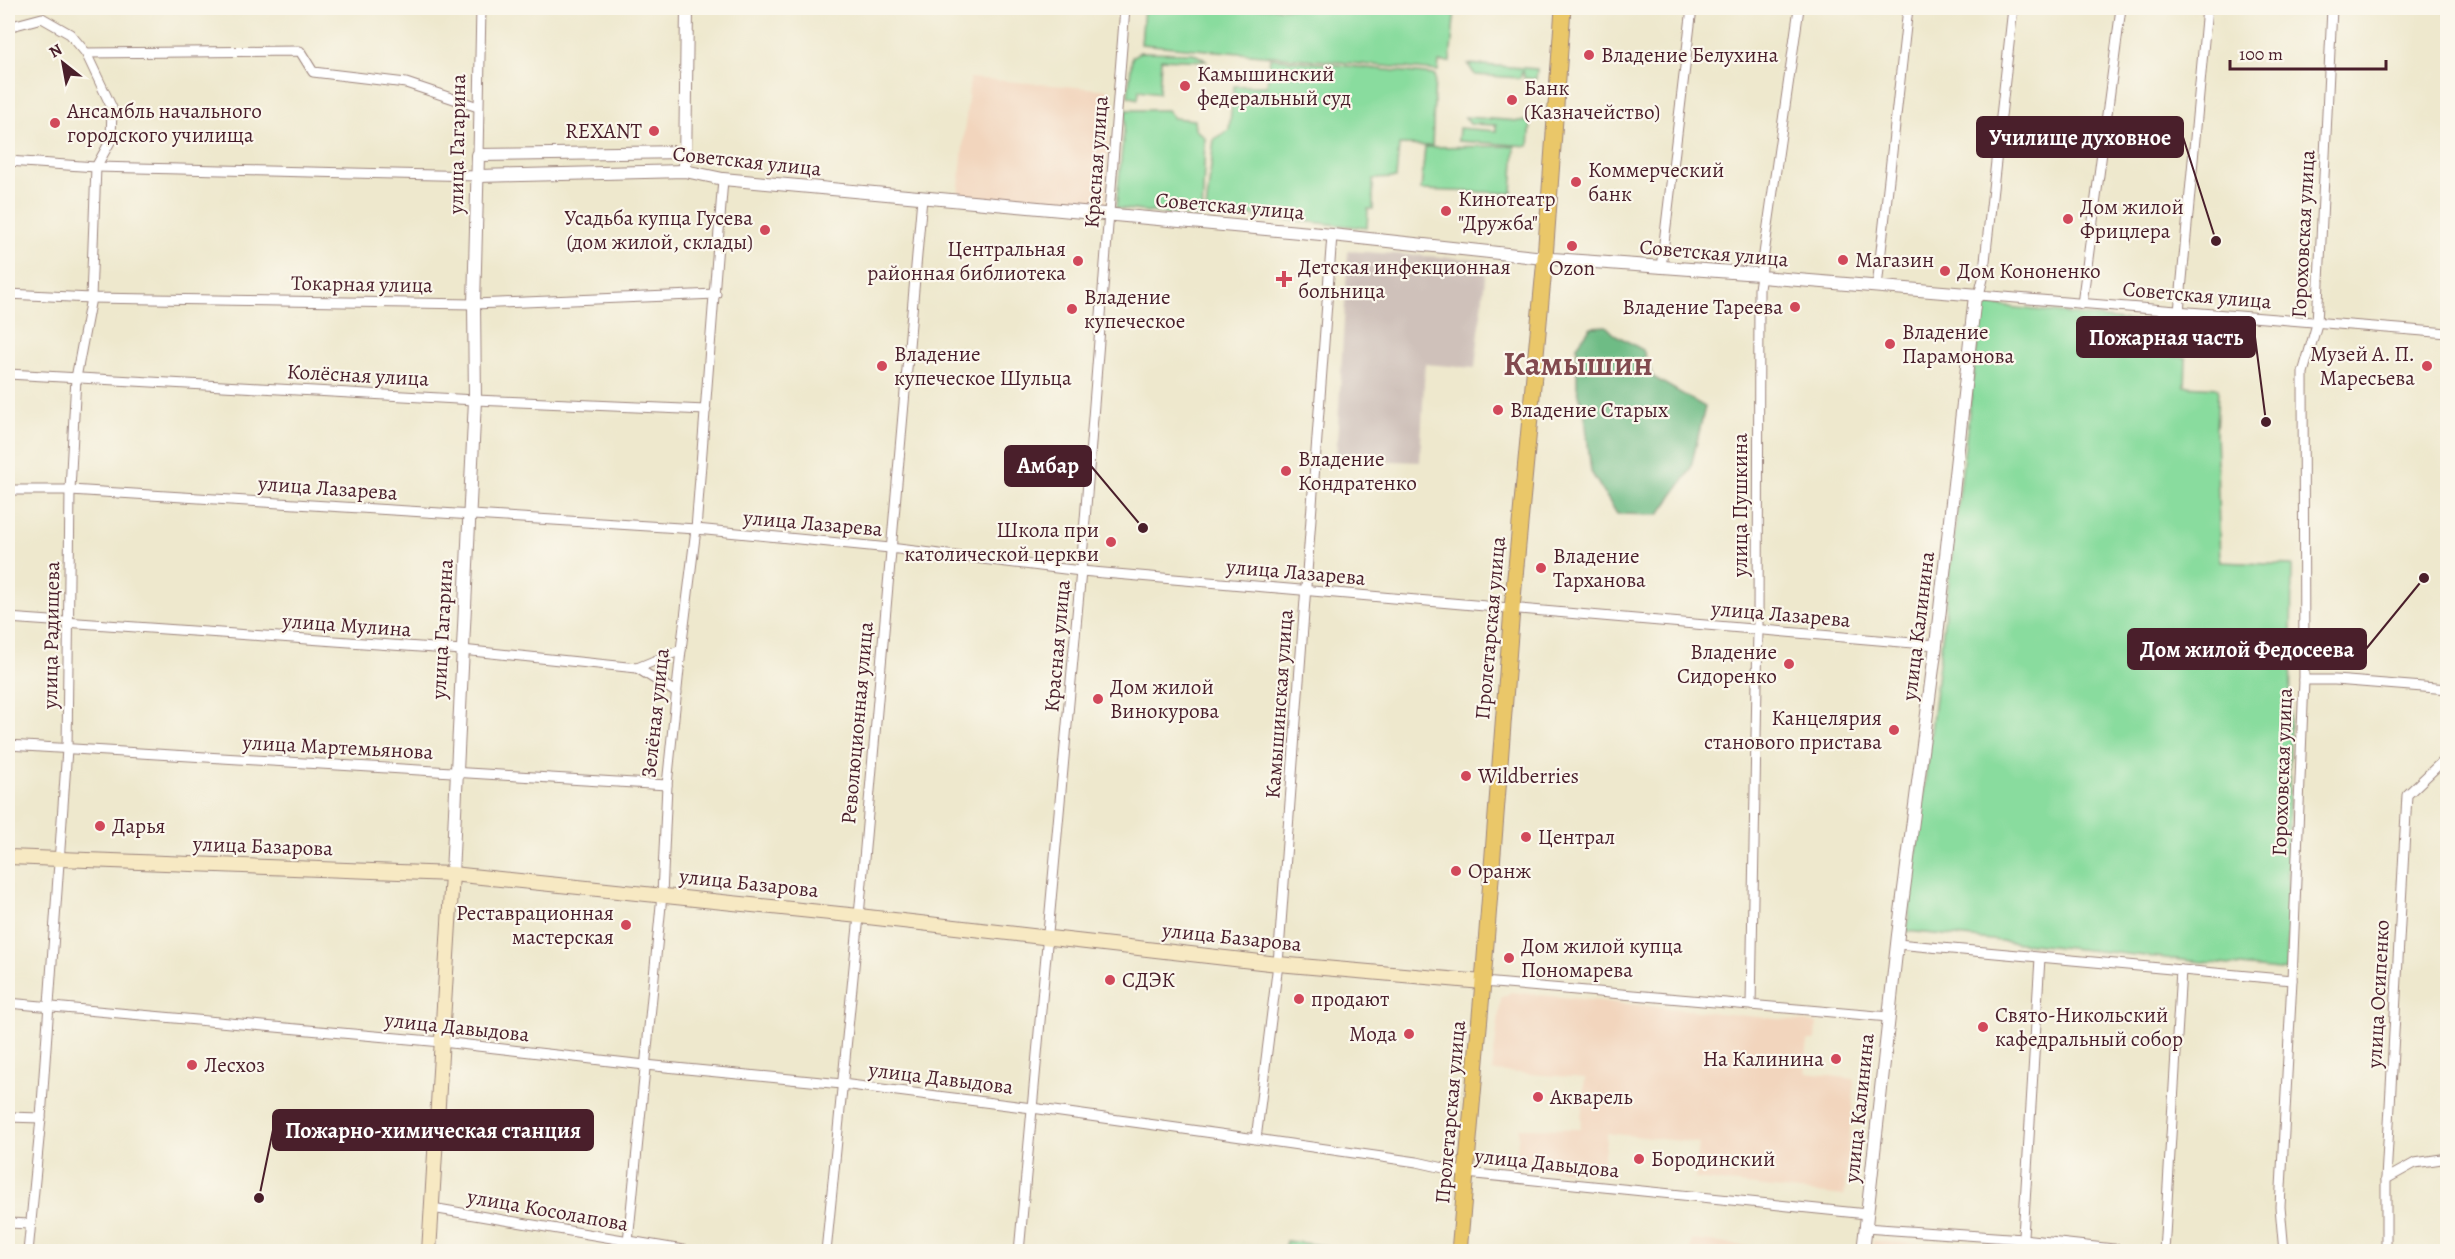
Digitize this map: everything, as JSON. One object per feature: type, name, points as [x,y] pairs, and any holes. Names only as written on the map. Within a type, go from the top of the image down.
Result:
[{"type":"main road","name":"Пролетарская улица","points":[[1459,1251],[1512,609],[1545,258],[1563,8]]},
{"type":"main road","name":"улица Базарова","points":[[8,857],[452,874],[859,916],[1278,964],[1483,982]]},
{"type":"main road","name":"улица Гагарина","points":[[429,1251],[452,874]]},
{"type":"street","name":"улица Гагарина","points":[[452,874],[475,400],[474,304],[481,8]]},
{"type":"street","points":[[685,171],[687,8]]},
{"type":"street","name":"Красная улица","points":[[1019,1251],[1082,571],[1125,8]]},
{"type":"street","points":[[1661,268],[1692,8]]},
{"type":"street","name":"улица Пушкина","points":[[1751,1005],[1758,630],[1759,289],[1799,8]]},
{"type":"street","points":[[1877,286],[1908,8]]},
{"type":"street","name":"улица Калинина","points":[[1863,1251],[1897,944],[1936,645],[1975,296],[1979,295],[1983,279],[2013,8]]},
{"type":"street","points":[[2082,304],[2121,8]]},
{"type":"street","points":[[2179,312],[2207,8]]},
{"type":"street","name":"Гороховская улица","points":[[2284,1251],[2280,1207],[2304,680],[2303,373],[2317,324],[2332,8]]},
{"type":"street","points":[[2447,8],[2448,24]]},
{"type":"street","name":"улица Радищева","points":[[8,27],[42,18],[70,34],[86,53],[112,108],[111,140],[96,167],[91,298],[76,378],[70,490],[67,749],[41,1118],[27,1251]]},
{"type":"street","points":[[86,53],[300,51],[313,72],[406,83],[478,107]]},
{"type":"street","points":[[478,155],[686,152]]},
{"type":"street","name":"Советская улица","points":[[8,161],[96,167],[478,176],[685,171],[723,179],[1332,235],[1545,258],[1759,274],[1761,277],[2317,324],[2448,333]]},
{"type":"street","name":"Зелёная улица","points":[[628,1247],[662,895],[667,785],[696,529],[716,294],[723,179]]},
{"type":"street","name":"Революционная улица","points":[[826,1251],[859,916],[922,198]]},
{"type":"street","name":"Камышинская улица","points":[[1256,1139],[1278,964],[1332,235]]},
{"type":"street","name":"Токарная улица","points":[[8,294],[91,298],[474,304],[716,294]]},
{"type":"street","name":"Колёсная улица","points":[[8,374],[475,400],[706,410]]},
{"type":"street","name":"улица Лазарева","points":[[8,490],[70,490],[696,529],[890,548],[1082,571],[1936,645]]},
{"type":"street","name":"улица Мулина","points":[[8,618],[462,650],[637,668],[681,650]]},
{"type":"street","points":[[637,668],[676,693]]},
{"type":"street","points":[[2304,680],[2335,680],[2448,689]]},
{"type":"street","name":"улица Мартемьянова","points":[[8,745],[667,785]]},
{"type":"street","name":"улица Осипенко","points":[[2386,1251],[2386,1179],[2407,795],[2448,756]]},
{"type":"street","points":[[1897,944],[2292,980]]},
{"type":"street","points":[[2022,1251],[2040,958]]},
{"type":"street","points":[[2164,1251],[2181,970]]},
{"type":"street","points":[[1483,982],[1889,1017]]},
{"type":"street","name":"улица Давыдова","points":[[8,1003],[442,1042],[842,1084],[1256,1139],[1417,1162],[1466,1173],[1867,1214]]},
{"type":"street","points":[[8,1117],[41,1118]]},
{"type":"street","points":[[2386,1179],[2415,1163],[2448,1158]]},
{"type":"street","name":"улица Косолапова","points":[[432,1208],[628,1247],[695,1251]]},
{"type":"street","points":[[8,1223],[30,1224]]},
{"type":"street","points":[[1865,1228],[2023,1239],[2141,1251]]},
{"type":"shaded area","points":[[970,78],[1111,90],[1106,208],[958,196]]},
{"type":"shaded area","points":[[1348,251],[1487,260],[1475,368],[1425,364],[1420,462],[1336,459]]},
{"type":"shaded area","points":[[1511,992],[1817,1023],[1816,1040],[1808,1040],[1805,1068],[1807,1073],[1855,1079],[1844,1196],[1695,1179],[1699,1143],[1607,1133],[1601,1175],[1516,1166],[1519,1128],[1580,1129],[1585,1078],[1492,1071],[1501,998]]},
{"type":"shaded area","points":[[1692,1240],[1789,1251],[1690,1251]]},
{"type":"shaded area","points":[[1873,1241],[2005,1250],[2005,1251],[1872,1251]]},
{"type":"green space","points":[[1144,8],[1455,8],[1450,62],[1439,62],[1438,71],[1141,44]]},
{"type":"green space","points":[[1140,52],[1193,53],[1207,61],[1161,59],[1159,93],[1139,90],[1138,99],[1128,96],[1132,57]]},
{"type":"green space","points":[[1270,58],[1435,75],[1432,146],[1399,145],[1396,178],[1373,179],[1373,209],[1368,209],[1367,228],[1206,211],[1214,139],[1229,130],[1234,86],[1267,86]]},
{"type":"green space","points":[[1468,64],[1537,69],[1536,79],[1524,78],[1523,70],[1520,78],[1475,75]]},
{"type":"green space","points":[[1126,110],[1167,110],[1174,118],[1194,120],[1195,129],[1205,138],[1202,218],[1116,208]]},
{"type":"green space","points":[[1465,117],[1531,122],[1529,146],[1458,141],[1459,128],[1496,131],[1496,125],[1470,124]]},
{"type":"green space","points":[[1515,146],[1512,193],[1421,190],[1425,147]]},
{"type":"green space","points":[[1982,304],[2175,326],[2172,356],[2186,358],[2185,386],[2218,388],[2216,432],[2220,562],[2292,565],[2287,971],[1907,931]]},
{"type":"green space","points":[[1606,326],[1614,334],[1643,350],[1653,377],[1705,407],[1690,471],[1659,515],[1617,514],[1591,472],[1585,416],[1577,387],[1577,346],[1591,327]]},
{"type":"green space","points":[[1286,1241],[1326,1246],[1326,1251],[1284,1251]]},
{"type":"place","name":"Владение Белухина","points":[[1589,55]]},
{"type":"place","name":"Камышинский федеральный суд","points":[[1185,86]]},
{"type":"place","name":"Банк (Казначейство)","points":[[1512,100]]},
{"type":"place","name":"Ансамбль начального городского училища","points":[[55,123]]},
{"type":"place","name":"REXANT","points":[[654,131]]},
{"type":"place","name":"Коммерческий банк","points":[[1576,182]]},
{"type":"place","name":"Кинотеатр \"Дружба\"","points":[[1446,211]]},
{"type":"place","name":"Дом жилой Фрицлера","points":[[2068,219]]},
{"type":"place","name":"Усадьба купца Гусева (дом жилой, склады)","points":[[765,230]]},
{"type":"place","name":"Училище духовное","points":[[2216,241]]},
{"type":"place","name":"Ozon","points":[[1572,246]]},
{"type":"place","name":"Магазин","points":[[1843,260]]},
{"type":"place","name":"Центральная районная библиотека","points":[[1078,261]]},
{"type":"place","name":"Дом Кононенко","points":[[1945,271]]},
{"type":"place","name":"Детская инфекционная больница","points":[[1284,279]]},
{"type":"place","name":"Владение Тареева","points":[[1795,307]]},
{"type":"place","name":"Владение купеческое","points":[[1072,309]]},
{"type":"place","name":"Владение Парамонова","points":[[1890,344]]},
{"type":"place","name":"Владение купеческое Шульца","points":[[882,366]]},
{"type":"place","name":"Музей А. П. Маресьева","points":[[2427,366]]},
{"type":"place","name":"Владение Старых","points":[[1498,410]]},
{"type":"place","name":"Пожарная часть","points":[[2266,422]]},
{"type":"place","name":"Владение Кондратенко","points":[[1286,471]]},
{"type":"place","name":"Амбар","points":[[1143,528]]},
{"type":"place","name":"Школа при католической церкви","points":[[1111,542]]},
{"type":"place","name":"Владение Тарханова","points":[[1541,568]]},
{"type":"place","name":"Дом жилой Федосеева","points":[[2424,578]]},
{"type":"place","name":"Владение Сидоренко","points":[[1789,664]]},
{"type":"place","name":"Дом жилой Винокурова","points":[[1098,699]]},
{"type":"place","name":"Канцелярия станового пристава","points":[[1894,730]]},
{"type":"place","name":"Wildberries","points":[[1466,776]]},
{"type":"place","name":"Дарья","points":[[100,826]]},
{"type":"place","name":"Централ","points":[[1526,837]]},
{"type":"place","name":"Оранж","points":[[1456,871]]},
{"type":"place","name":"Реставрационная мастерская","points":[[626,925]]},
{"type":"place","name":"Дом жилой купца Пономарева","points":[[1509,958]]},
{"type":"place","name":"СДЭК","points":[[1110,980]]},
{"type":"place","name":"продают","points":[[1299,999]]},
{"type":"place","name":"Свято-Никольский кафедральный собор","points":[[1983,1027]]},
{"type":"place","name":"Мода","points":[[1409,1034]]},
{"type":"place","name":"На Калинина","points":[[1836,1059]]},
{"type":"place","name":"Лесхоз","points":[[192,1065]]},
{"type":"place","name":"Акварель","points":[[1538,1097]]},
{"type":"place","name":"Бородинский","points":[[1639,1159]]},
{"type":"place","name":"Пожарно-химическая станция","points":[[259,1198]]},
{"type":"district","name":"Камышин","points":[[1578,363]]}]
